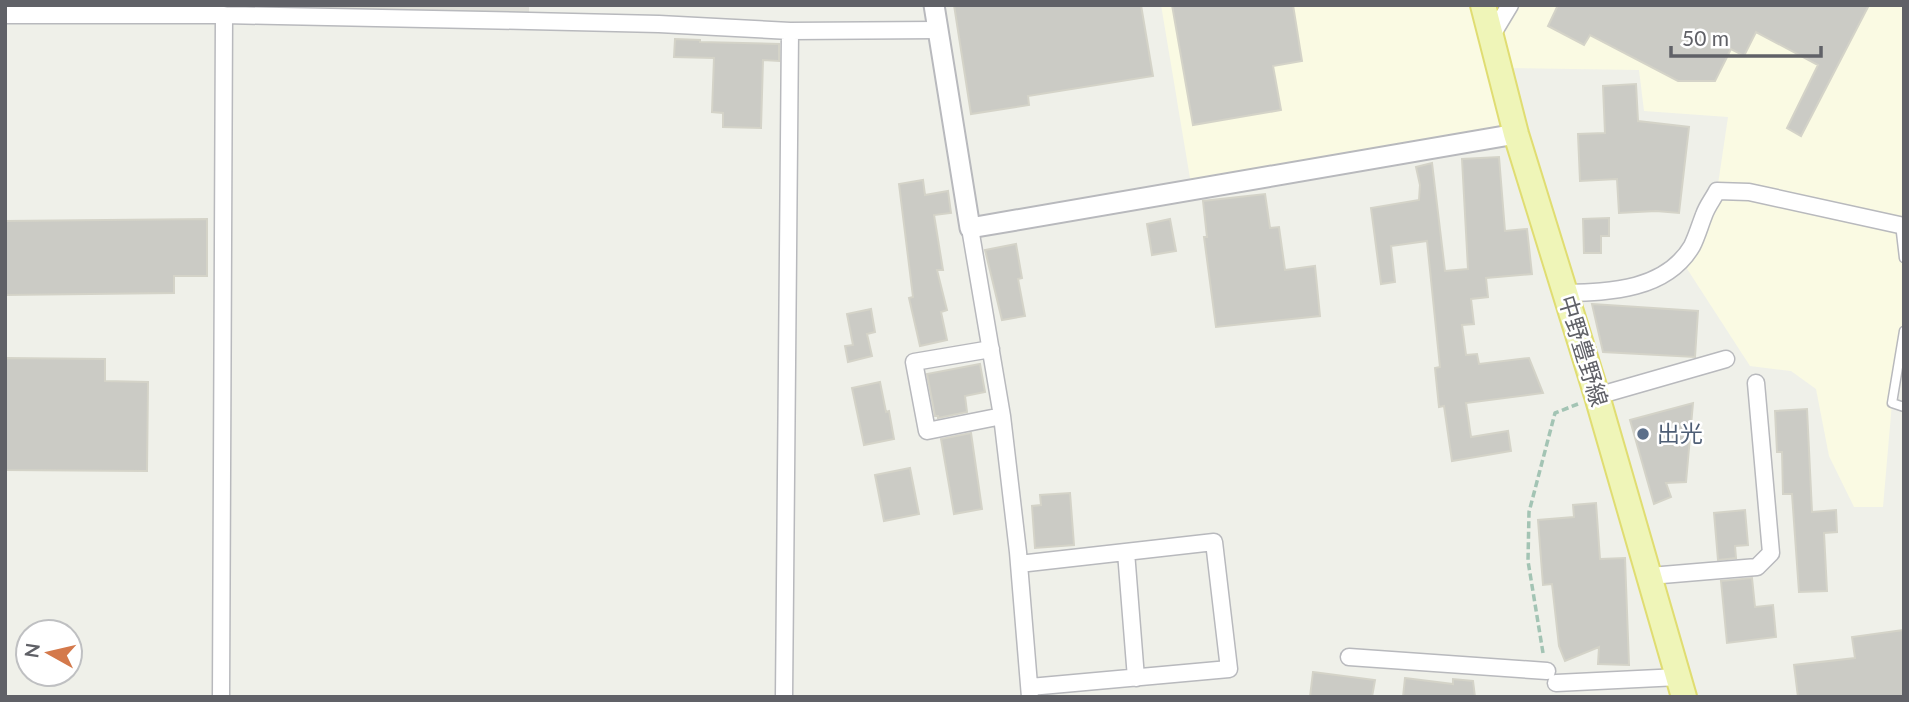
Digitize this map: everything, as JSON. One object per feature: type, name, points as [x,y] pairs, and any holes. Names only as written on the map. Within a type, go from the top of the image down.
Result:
[{"type":"main road","name":"中野豊野線","points":[[1483,5],[1516,134],[1597,396],[1682,687]]},
{"type":"street","points":[[934,5],[1002,416],[1030,692],[1228,669],[1214,542],[1019,564]]},
{"type":"street","points":[[1492,35],[1510,5]]},
{"type":"street","points":[[5,15],[224,15],[659,24],[790,31],[938,30]]},
{"type":"street","points":[[221,697],[224,15]]},
{"type":"street","points":[[783,697],[790,31]]},
{"type":"street","points":[[971,228],[1516,134]]},
{"type":"street","points":[[1565,293],[1628,289],[1656,279],[1682,261],[1694,243],[1705,212],[1717,191],[1749,192],[1902,225]]},
{"type":"street","points":[[991,349],[914,362],[927,431],[1002,416]]},
{"type":"street","points":[[1597,396],[1726,359]]},
{"type":"street","points":[[1650,576],[1757,567],[1771,553],[1756,383]]},
{"type":"street","points":[[1126,552],[1136,678]]},
{"type":"street","points":[[1349,657],[1682,687]]},
{"type":"lane","points":[[1902,225],[1904,258]]},
{"type":"lane","points":[[1904,331],[1892,403],[1904,407]]},
{"type":"path","points":[[1551,677],[1528,561],[1529,512],[1555,413],[1597,396]]},
{"type":"shaded area","points":[[5,5],[529,5],[529,21],[5,15]]},
{"type":"shaded area","points":[[1161,5],[1483,5],[1491,34],[1510,5],[1904,5],[1904,331],[1892,403],[1883,507],[1854,507],[1829,456],[1816,389],[1791,371],[1750,366],[1682,261],[1717,191],[1728,117],[1644,111],[1639,70],[1500,68],[1516,134],[1192,190]]},
{"type":"building","points":[[954,5],[1141,5],[1153,76],[1028,96],[1029,105],[971,114]]},
{"type":"building","points":[[1172,5],[1293,5],[1302,61],[1273,66],[1281,110],[1193,125]]},
{"type":"building","points":[[1558,5],[1869,5],[1801,136],[1787,128],[1818,65],[1756,32],[1744,56],[1731,49],[1715,81],[1678,81],[1590,35],[1584,45],[1548,26]]},
{"type":"building","points":[[675,39],[779,44],[779,61],[763,60],[761,128],[723,127],[723,113],[712,112],[714,58],[674,57]]},
{"type":"building","points":[[1636,84],[1638,121],[1689,127],[1679,213],[1619,213],[1617,179],[1580,181],[1578,134],[1605,133],[1603,86]]},
{"type":"building","points":[[1499,157],[1505,231],[1527,229],[1532,274],[1486,278],[1488,297],[1471,299],[1474,324],[1462,325],[1466,355],[1477,354],[1479,364],[1529,358],[1543,393],[1466,403],[1471,437],[1508,431],[1511,451],[1452,461],[1444,406],[1439,407],[1435,368],[1440,367],[1427,241],[1391,246],[1395,282],[1381,284],[1371,208],[1419,200],[1420,185],[1416,167],[1432,163],[1445,271],[1468,269],[1462,159]]},
{"type":"building","points":[[923,180],[925,195],[948,191],[951,213],[934,215],[943,270],[937,270],[947,310],[941,312],[947,340],[920,346],[909,298],[913,297],[899,184]]},
{"type":"building","points":[[1265,194],[1270,228],[1279,227],[1285,270],[1315,266],[1320,316],[1216,327],[1204,237],[1207,237],[1203,201]]},
{"type":"building","points":[[1609,218],[1609,236],[1601,236],[1601,253],[1584,253],[1583,219]]},
{"type":"building","points":[[207,219],[207,276],[174,276],[174,293],[5,295],[5,221]]},
{"type":"building","points":[[1170,219],[1176,251],[1152,255],[1147,224]]},
{"type":"building","points":[[1016,244],[1022,278],[1018,279],[1025,316],[1002,320],[985,250]]},
{"type":"building","points":[[1592,304],[1698,311],[1695,357],[1603,352]]},
{"type":"building","points":[[871,309],[875,332],[867,334],[872,356],[848,362],[845,346],[853,345],[847,314]]},
{"type":"building","points":[[5,358],[105,359],[105,381],[148,382],[147,471],[5,470]]},
{"type":"building","points":[[980,364],[985,392],[965,396],[967,412],[938,418],[935,416],[927,374]]},
{"type":"building","points":[[880,382],[894,439],[864,445],[852,388]]},
{"type":"building","points":[[1693,403],[1686,482],[1666,483],[1671,497],[1654,504],[1630,420]]},
{"type":"building","points":[[1807,409],[1812,512],[1836,510],[1837,532],[1824,533],[1827,591],[1799,592],[1792,494],[1783,494],[1782,452],[1777,452],[1775,411]]},
{"type":"building","points":[[971,433],[982,509],[954,514],[941,439]]},
{"type":"building","points":[[910,468],[919,514],[884,521],[875,475]]},
{"type":"building","points":[[1070,493],[1074,545],[1035,548],[1032,506],[1041,505],[1040,495]]},
{"type":"building","points":[[1596,503],[1600,559],[1625,558],[1629,665],[1598,664],[1599,647],[1565,661],[1559,646],[1552,584],[1543,585],[1538,520],[1574,517],[1573,505]]},
{"type":"building","points":[[1745,510],[1748,545],[1735,546],[1736,558],[1718,560],[1714,513]]},
{"type":"building","points":[[1752,578],[1755,607],[1773,605],[1776,637],[1727,643],[1721,581]]},
{"type":"building","points":[[1904,630],[1904,697],[1798,697],[1794,665],[1855,658],[1852,637]]},
{"type":"building","points":[[1313,672],[1375,680],[1372,697],[1310,697]]},
{"type":"building","points":[[1405,678],[1453,684],[1453,679],[1473,681],[1475,697],[1403,697]]},
{"type":"place","name":"出光","points":[[1643,434]]}]
